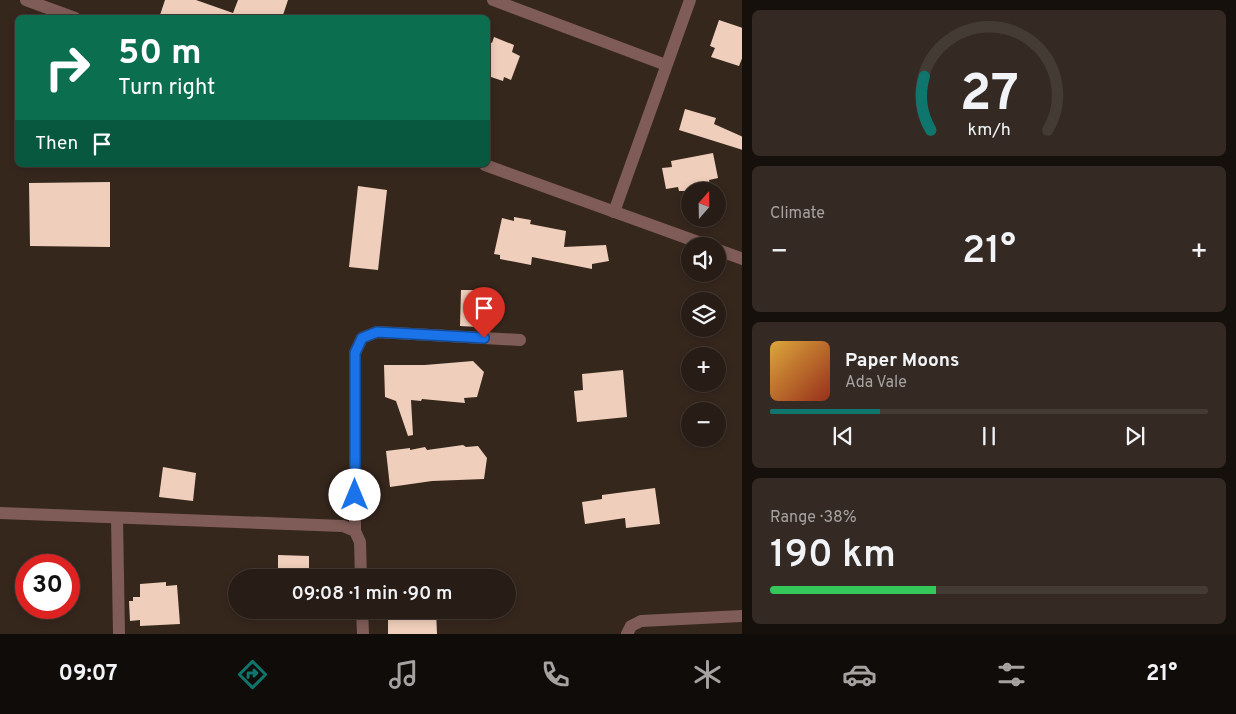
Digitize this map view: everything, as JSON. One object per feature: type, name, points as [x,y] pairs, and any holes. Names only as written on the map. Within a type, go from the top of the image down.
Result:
[{"type":"street","points":[[26,0],[67,15]]},
{"type":"street","points":[[493,0],[666,66]]},
{"type":"street","points":[[614,212],[690,0]]},
{"type":"street","points":[[490,167],[683,237]]},
{"type":"street","points":[[726,253],[742,258]]},
{"type":"street","points":[[361,569],[360,542],[355,531],[355,353],[362,338],[377,332],[520,340]]},
{"type":"street","points":[[0,514],[343,526],[355,531]]},
{"type":"street","points":[[117,518],[119,634]]},
{"type":"street","points":[[627,634],[631,626],[641,621],[742,616]]},
{"type":"street","points":[[362,619],[363,634]]},
{"type":"building","points":[[165,0],[196,0],[233,13],[238,0],[288,0],[283,15],[160,15]]},
{"type":"building","points":[[719,20],[742,28],[742,58],[739,66],[711,57],[715,48],[710,46]]},
{"type":"building","points":[[494,37],[514,45],[512,52],[520,56],[511,80],[504,77],[503,81],[490,77],[490,42],[492,43]]},
{"type":"building","points":[[685,109],[716,118],[714,124],[742,137],[742,150],[679,130]]},
{"type":"building","points":[[713,153],[718,178],[709,180],[709,182],[681,182],[681,191],[679,191],[678,187],[666,189],[662,168],[672,167],[671,161]]},
{"type":"building","points":[[110,182],[110,247],[30,246],[29,183]]},
{"type":"building","points":[[358,186],[387,190],[378,270],[349,267]]},
{"type":"building","points":[[514,217],[531,220],[530,224],[566,231],[564,247],[606,245],[609,261],[592,264],[592,269],[532,257],[531,265],[500,259],[500,255],[494,254],[502,218],[514,221]]},
{"type":"building","points":[[461,290],[480,290],[478,327],[460,326]]},
{"type":"building","points":[[473,361],[484,372],[477,397],[464,398],[465,403],[422,399],[421,401],[411,400],[413,435],[408,436],[396,401],[385,397],[384,365],[425,365]]},
{"type":"building","points":[[623,370],[627,417],[577,422],[574,391],[583,390],[582,374]]},
{"type":"building","points":[[463,445],[466,447],[478,446],[487,458],[484,479],[432,481],[390,487],[386,451],[425,447],[427,450]]},
{"type":"building","points":[[163,467],[196,473],[193,501],[159,497]]},
{"type":"building","points":[[655,488],[660,524],[626,528],[625,518],[585,524],[582,502],[602,499],[602,495]]},
{"type":"building","points":[[278,555],[309,556],[309,569],[278,569]]},
{"type":"building","points":[[166,582],[166,586],[177,585],[180,624],[140,626],[140,620],[130,621],[129,601],[133,601],[133,597],[140,597],[140,584]]},
{"type":"building","points":[[388,619],[436,619],[437,634],[388,634]]},
{"type":"route","points":[[355,495],[355,353],[362,338],[377,332],[484,338]]}]
